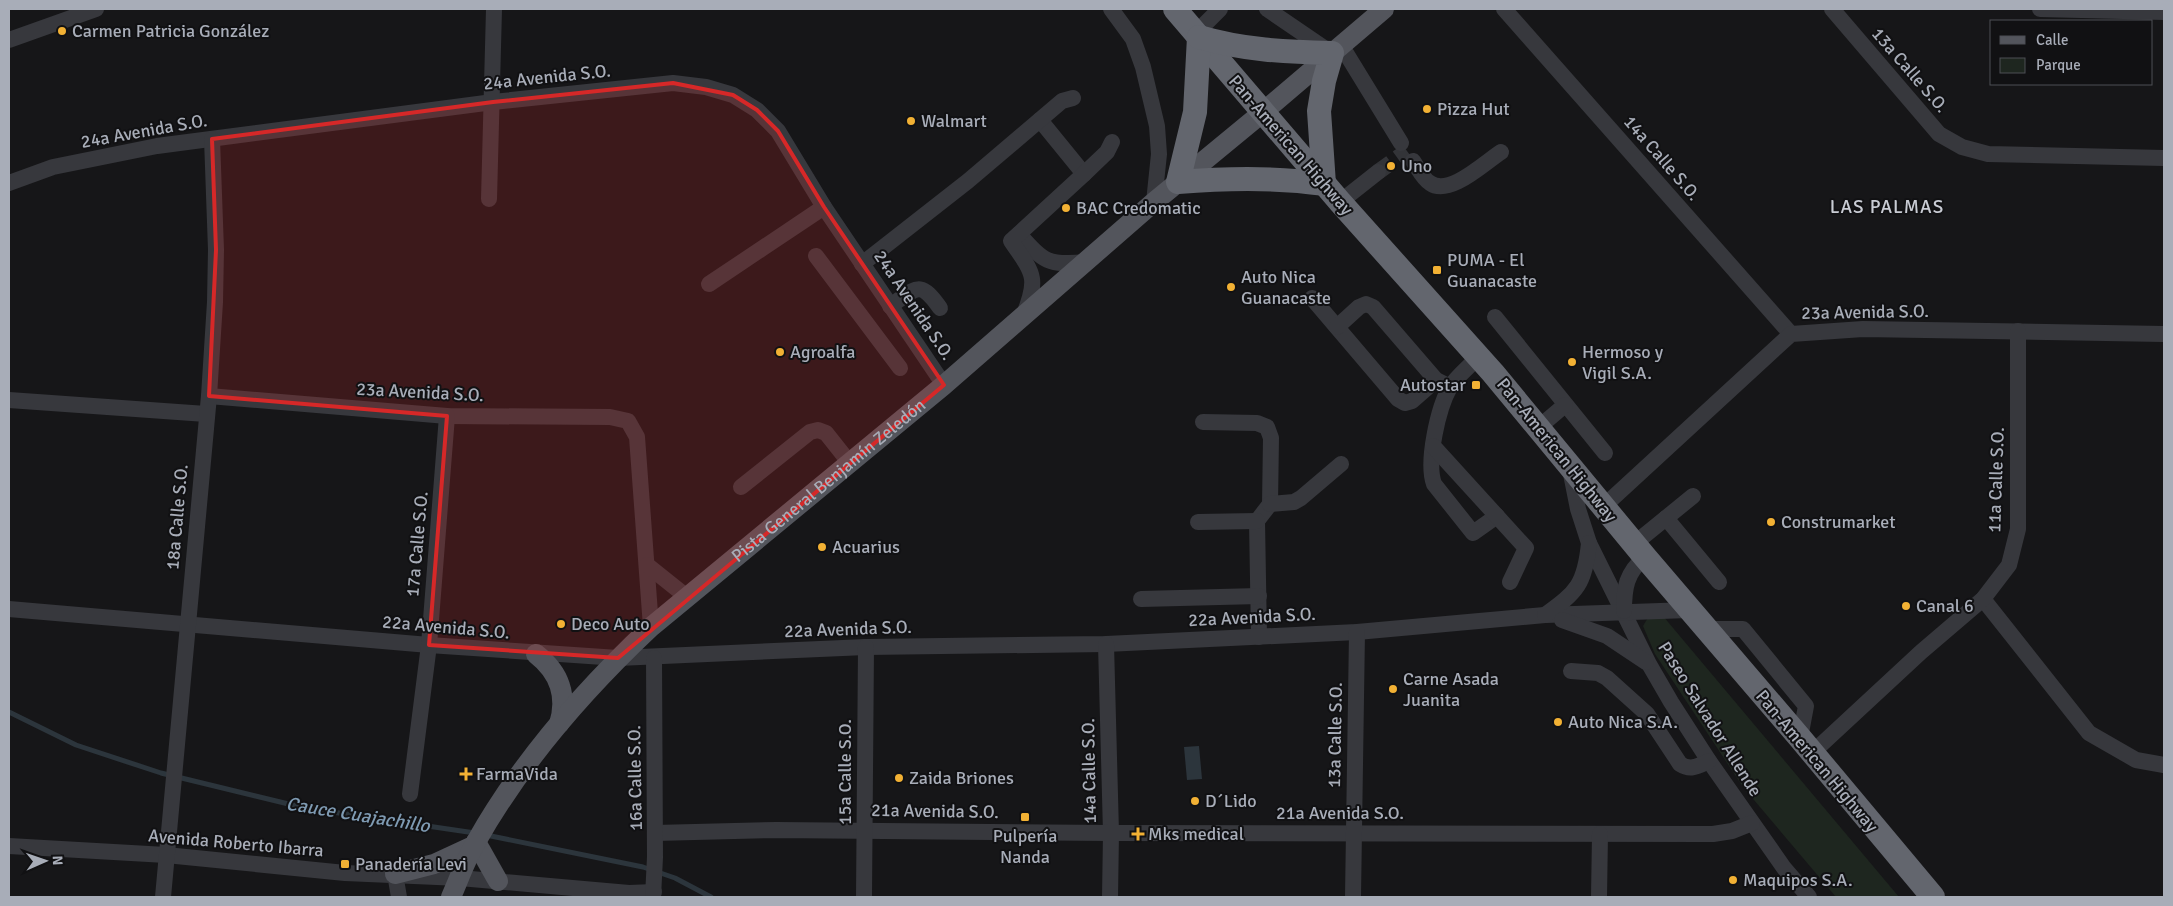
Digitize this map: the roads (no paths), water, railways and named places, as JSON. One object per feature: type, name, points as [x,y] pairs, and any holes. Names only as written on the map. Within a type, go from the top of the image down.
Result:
[{"type":"highway","name":"Pan-American Highway","points":[[1175,9],[1324,184],[1479,356],[1639,551],[1933,897]]},
{"type":"highway","points":[[1198,35],[1228,45],[1249,49],[1337,49],[1324,81],[1320,111],[1324,184],[1236,178],[1178,182],[1195,112],[1198,35]]},
{"type":"main road","name":"Pista General Benjamín Zeledón","points":[[451,897],[476,842],[520,775],[559,725],[618,658],[651,627],[944,385],[1154,202],[1337,49],[1379,10]]},
{"type":"main road","points":[[536,654],[552,669],[561,686],[563,704],[559,725]]},
{"type":"main road","points":[[395,874],[434,864],[476,842],[498,881]]},
{"type":"street","points":[[9,40],[96,9]]},
{"type":"street","points":[[489,199],[494,9]]},
{"type":"street","points":[[1111,9],[1133,39],[1143,67],[1157,126],[1159,154],[1154,202]]},
{"type":"street","points":[[1198,35],[1220,9]]},
{"type":"street","points":[[1267,9],[1337,49],[1401,143]]},
{"type":"street","name":"14a Calle S.O.","points":[[1504,9],[1791,334]]},
{"type":"street","name":"13a Calle S.O.","points":[[1832,9],[1939,134],[1962,147],[1988,154],[2164,158]]},
{"type":"street","points":[[2040,9],[2164,12]]},
{"type":"street","name":"24a Avenida S.O.","points":[[9,183],[53,167],[157,146],[493,102],[673,84],[706,87],[733,96],[757,110],[778,131],[824,207],[944,385]]},
{"type":"street","points":[[862,264],[968,181],[1062,101],[1073,98]]},
{"type":"street","points":[[1040,120],[1084,174]]},
{"type":"street","name":"18a Calle S.O.","points":[[163,897],[209,396],[216,284],[212,140]]},
{"type":"street","points":[[1015,238],[1107,152],[1112,142]]},
{"type":"street","points":[[1413,161],[1428,182],[1438,188],[1451,186],[1501,152]]},
{"type":"street","points":[[1340,202],[1378,172]]},
{"type":"street","points":[[709,284],[824,207]]},
{"type":"street","points":[[1015,238],[1048,261],[1067,264],[1086,262]]},
{"type":"street","points":[[1015,238],[1032,275],[1033,287],[1023,317]]},
{"type":"street","points":[[816,256],[900,368]]},
{"type":"street","points":[[890,306],[914,290],[922,289],[929,292],[940,308]]},
{"type":"street","points":[[1312,298],[1398,399],[1404,403],[1412,401],[1443,384],[1479,356]]},
{"type":"street","points":[[1337,327],[1359,307],[1366,304],[1373,307],[1443,384],[1430,466],[1434,484],[1473,533],[1497,516]]},
{"type":"street","points":[[1494,317],[1606,453]]},
{"type":"street","points":[[881,343],[905,327]]},
{"type":"street","name":"23a Avenida S.O.","points":[[1603,506],[1791,334],[1862,329],[2164,334]]},
{"type":"street","name":"11a Calle S.O.","points":[[1806,746],[1983,599],[2009,565],[2018,529],[2018,331]]},
{"type":"street","name":"23a Avenida S.O.","points":[[209,396],[447,416],[610,417],[628,421],[637,437],[647,566]]},
{"type":"street","points":[[9,400],[206,414]]},
{"type":"street","points":[[1538,428],[1565,405]]},
{"type":"street","name":"17a Calle S.O.","points":[[410,794],[429,646],[447,416]]},
{"type":"street","points":[[1203,422],[1257,423],[1267,426],[1271,438],[1270,504],[1257,521],[1259,637]]},
{"type":"street","points":[[742,488],[810,432],[818,430],[826,433],[849,462]]},
{"type":"street","points":[[1433,446],[1526,548],[1510,582]]},
{"type":"street","points":[[1270,504],[1294,502],[1341,464]]},
{"type":"street","name":"Paseo Salvador Allende","points":[[1569,466],[1578,509],[1590,544],[1649,664],[1709,761],[1784,868],[1809,897]]},
{"type":"street","points":[[1624,613],[1625,584],[1635,566],[1639,551],[1666,518],[1694,496]]},
{"type":"street","points":[[1666,518],[1719,582]]},
{"type":"street","points":[[1198,522],[1257,521]]},
{"type":"street","points":[[1545,615],[1570,597],[1581,582],[1587,567],[1590,544]]},
{"type":"street","points":[[647,566],[687,597]]},
{"type":"street","points":[[647,566],[651,627]]},
{"type":"street","points":[[1141,599],[1258,596]]},
{"type":"street","points":[[1983,599],[2089,733],[2136,760],[2164,765]]},
{"type":"street","name":"22a Avenida S.O.","points":[[9,609],[429,646],[618,658],[654,658],[866,647],[1106,644],[1357,632],[1545,615],[1689,610]]},
{"type":"street","points":[[1545,615],[1584,626],[1607,636],[1649,664]]},
{"type":"street","name":"13a Calle S.O.","points":[[1353,897],[1357,632]]},
{"type":"street","name":"14a Calle S.O.","points":[[1106,644],[1111,833],[1110,897]]},
{"type":"street","name":"15a Calle S.O.","points":[[864,897],[866,647]]},
{"type":"street","name":"16a Calle S.O.","points":[[654,658],[656,857],[654,889]]},
{"type":"street","points":[[1571,671],[1598,673],[1607,678],[1647,714],[1680,764],[1686,768],[1695,767],[1709,761]]},
{"type":"street","points":[[1647,714],[1671,702]]},
{"type":"street","name":"21a Avenida S.O.","points":[[655,833],[865,830],[1111,833],[1713,834],[1732,831],[1752,823]]},
{"type":"street","points":[[1599,897],[1600,834]]},
{"type":"street","name":"Avenida Roberto Ibarra","points":[[9,846],[166,855],[345,873],[460,878]]},
{"type":"street","points":[[395,874],[399,897]]},
{"type":"street","points":[[460,878],[629,893],[654,889]]},
{"type":"waterway","name":"Cauce Cuajachillo","points":[[9,712],[76,745],[161,773],[305,808],[475,833]]},
{"type":"waterway","name":"Cauce Cuajachillo","points":[[486,835],[643,867],[675,878],[711,897]]},
{"type":"tunnel","points":[[1378,172],[1407,151]]},
{"type":"place","name":"Carmen Patricia González","points":[[62,31]]},
{"type":"place","name":"Pizza Hut","points":[[1427,109]]},
{"type":"place","name":"Walmart","points":[[911,121]]},
{"type":"place","name":"Uno","points":[[1391,166]]},
{"type":"place","name":"BAC Credomatic","points":[[1066,208]]},
{"type":"place","name":"PUMA - El Guanacaste","points":[[1437,270]]},
{"type":"place","name":"Auto Nica Guanacaste","points":[[1231,287]]},
{"type":"place","name":"Agroalfa","points":[[780,352]]},
{"type":"place","name":"Hermoso y Vigil S.A.","points":[[1572,362]]},
{"type":"place","name":"Autostar","points":[[1476,385]]},
{"type":"place","name":"Construmarket","points":[[1771,522]]},
{"type":"place","name":"Acuarius","points":[[822,547]]},
{"type":"place","name":"Canal 6","points":[[1906,606]]},
{"type":"place","name":"Deco Auto","points":[[561,624]]},
{"type":"place","name":"Carne Asada Juanita","points":[[1393,689]]},
{"type":"place","name":"Auto Nica S.A.","points":[[1558,722]]},
{"type":"place","name":"FarmaVida","points":[[466,774]]},
{"type":"place","name":"Zaida Briones","points":[[899,778]]},
{"type":"place","name":"D´Lido","points":[[1195,801]]},
{"type":"place","name":"Pulpería Nanda","points":[[1025,817]]},
{"type":"place","name":"Mks medical","points":[[1138,834]]},
{"type":"place","name":"Panadería Levi","points":[[345,864]]},
{"type":"place","name":"Maquipos S.A.","points":[[1733,880]]},
{"type":"district","name":"LAS PALMAS","points":[[1887,206]]}]
